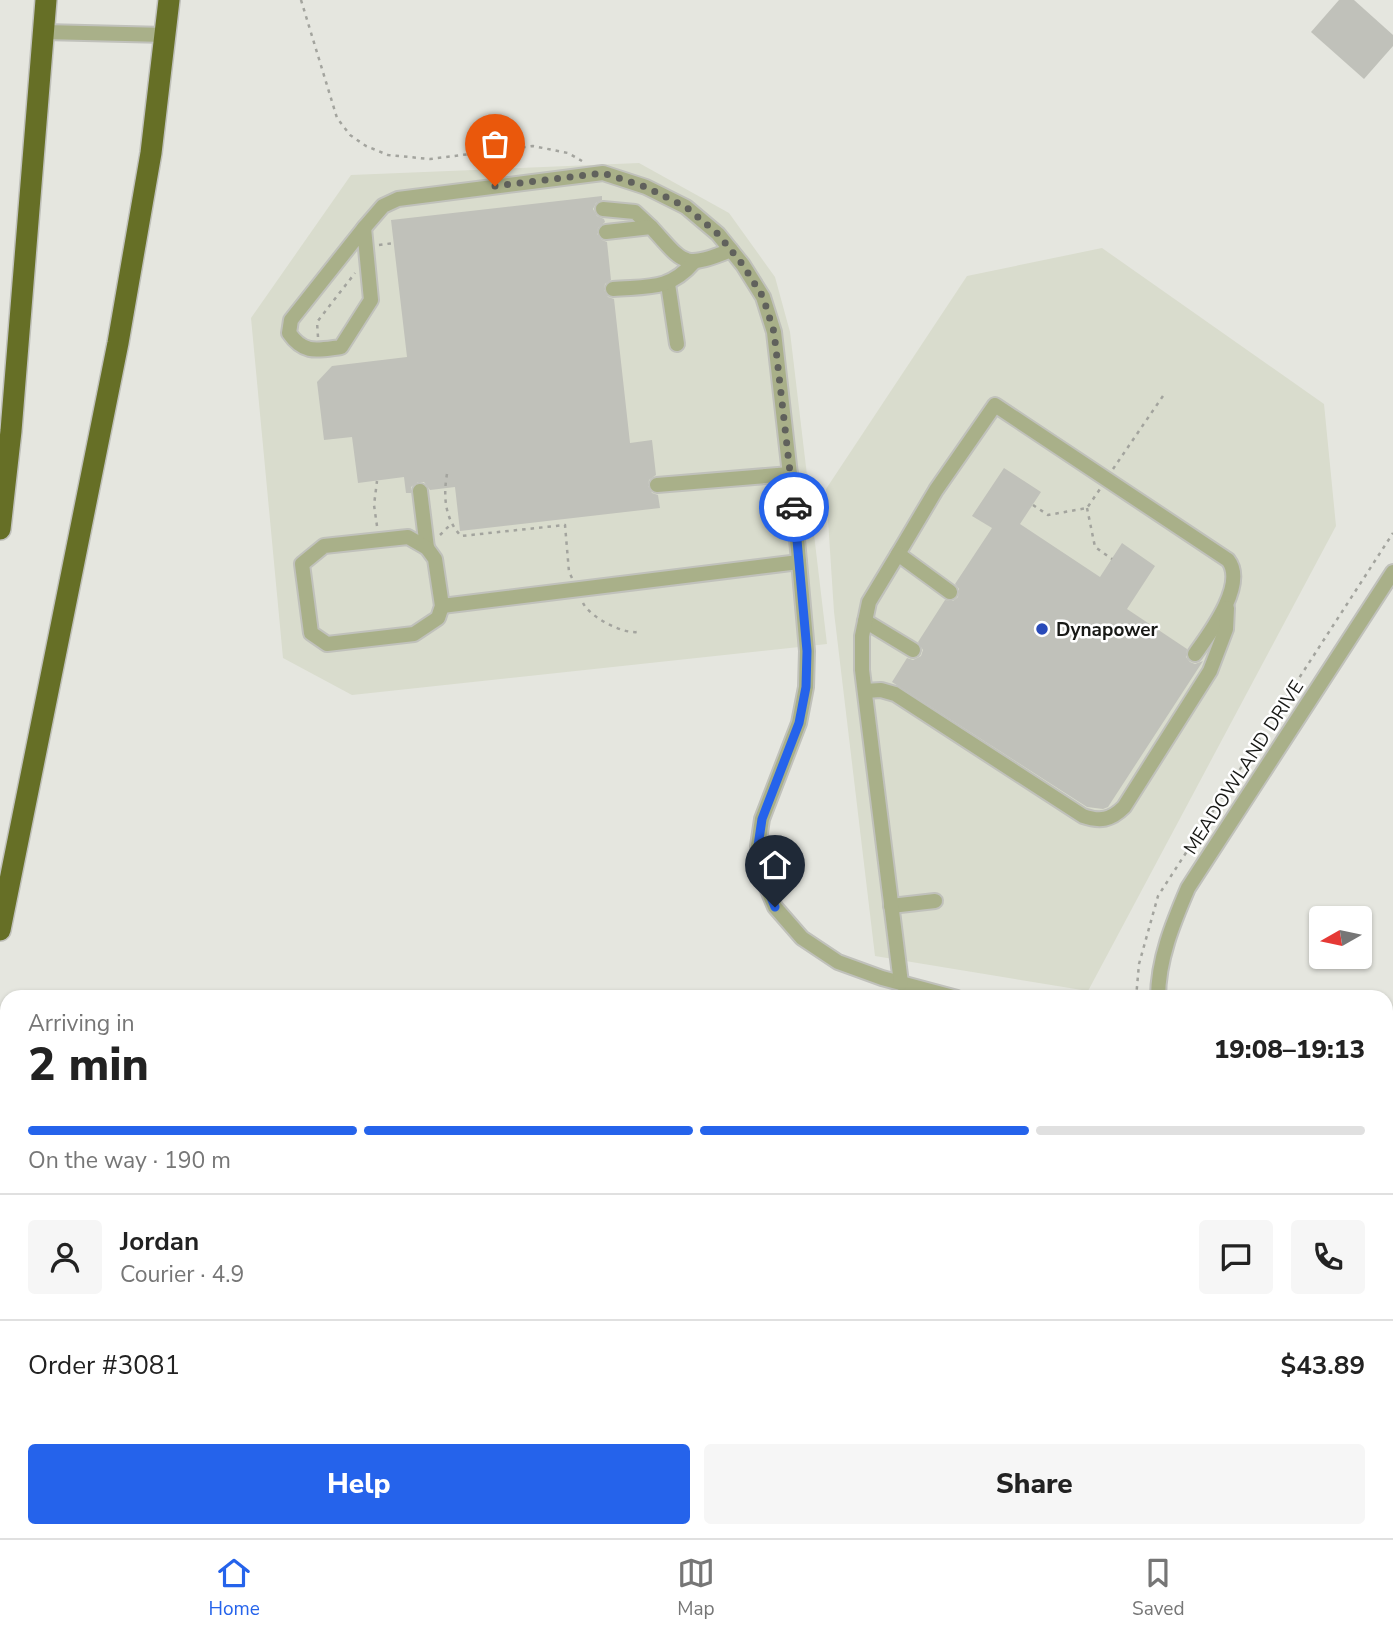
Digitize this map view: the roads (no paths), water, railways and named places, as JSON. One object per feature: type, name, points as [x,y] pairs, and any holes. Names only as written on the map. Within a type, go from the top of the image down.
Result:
[{"type":"highway","points":[[0,529],[46,0]]},
{"type":"highway","points":[[0,930],[118,343],[151,153],[169,0]]},
{"type":"street","points":[[44,32],[166,35]]},
{"type":"street","points":[[364,228],[371,300],[341,346],[310,350],[296,344],[289,333],[291,320],[364,228],[383,206],[398,199],[603,173],[646,187],[686,207],[718,234],[731,250],[763,297],[774,332],[807,651],[806,687],[799,723],[762,819],[758,846],[760,871],[775,907],[802,938],[838,962],[927,990]]},
{"type":"street","points":[[603,209],[635,212],[682,260],[703,261],[731,250]]},
{"type":"street","points":[[606,232],[651,227]]},
{"type":"street","points":[[613,289],[668,284],[694,262]]},
{"type":"street","points":[[668,284],[677,344]]},
{"type":"street","points":[[901,983],[864,691],[862,636],[869,601],[936,490],[995,405],[1228,560],[1234,568],[1235,578],[1220,619],[1195,654]]},
{"type":"street","points":[[657,485],[790,474]]},
{"type":"street","points":[[420,491],[427,548]]},
{"type":"street","points":[[408,537],[427,548],[435,559],[442,606],[438,618],[414,634],[327,644],[312,633],[302,564],[324,546],[408,537]]},
{"type":"street","points":[[898,554],[950,592]]},
{"type":"street","points":[[442,606],[799,562]]},
{"type":"street","name":"MEADOWLAND DRIVE","points":[[1159,990],[1162,963],[1172,925],[1188,888],[1393,572]]},
{"type":"street","points":[[864,691],[881,690],[895,694],[1083,816],[1106,820],[1116,816],[1124,807],[1210,671],[1226,629],[1227,600]]},
{"type":"street","points":[[865,621],[913,650]]},
{"type":"street","points":[[891,906],[935,901]]},
{"type":"place","name":"Dynapower","points":[[1042,629]]}]
